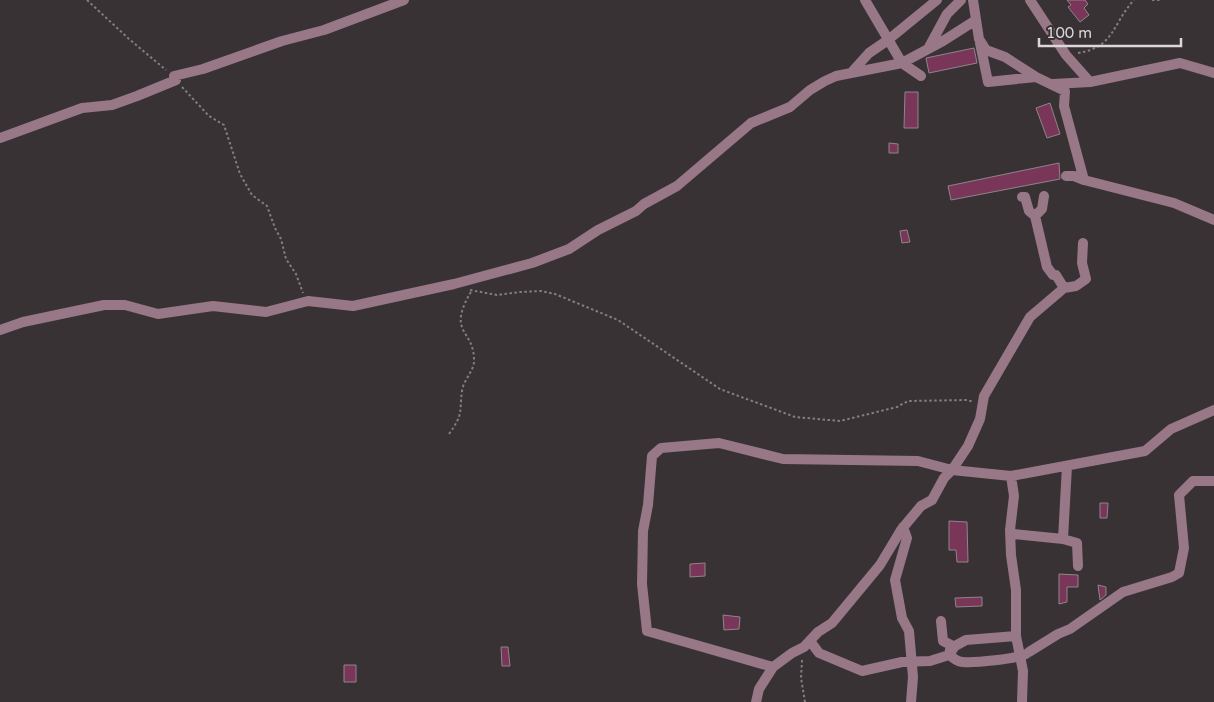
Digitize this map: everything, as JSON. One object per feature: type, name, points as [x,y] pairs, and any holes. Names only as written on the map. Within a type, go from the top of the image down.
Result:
[{"type":"street","points":[[864,0],[902,63],[921,76]]},
{"type":"street","points":[[851,73],[869,53],[937,0]]},
{"type":"street","points":[[928,49],[946,14],[961,0]]},
{"type":"street","points":[[1030,0],[1042,23],[1066,56],[1090,82]]},
{"type":"street","points":[[0,138],[82,108],[112,104],[137,96],[175,78],[203,70],[282,41],[324,30],[400,1]]},
{"type":"street","points":[[972,2],[988,82],[1036,77]]},
{"type":"street","points":[[0,330],[23,322],[104,305],[125,305],[158,314],[213,306],[261,313],[308,301],[353,306],[454,284],[532,263],[568,248],[598,230],[636,212],[644,204],[677,186],[751,123],[790,107],[824,81],[851,73],[902,63],[976,20]]},
{"type":"street","points":[[980,39],[986,50],[1005,57],[1036,77],[1065,91],[1064,106],[1072,175],[1174,203],[1214,220]]},
{"type":"street","points":[[1052,84],[1090,82],[1180,63],[1214,73]]},
{"type":"street","points":[[1035,216],[1042,209],[1044,196]]},
{"type":"street","points":[[1022,197],[1025,197],[1029,211],[1035,216],[1047,267],[1056,275],[1064,288]]},
{"type":"street","points":[[756,702],[759,688],[773,667],[792,652],[807,644],[832,623],[880,565],[904,527],[921,506],[932,500],[976,429],[982,403],[1014,341],[1030,317],[1064,288],[1076,286],[1086,278],[1082,264],[1083,243]]},
{"type":"street","points":[[773,667],[648,631],[642,584],[643,531],[648,505],[652,456],[661,448],[719,442],[783,459],[918,461],[952,470],[1011,476],[1145,451],[1171,429],[1214,410]]},
{"type":"street","points":[[1063,539],[1067,466]]},
{"type":"street","points":[[1011,476],[1014,496],[1010,530],[1011,555],[1016,590],[1016,636],[1022,652],[1024,671],[1022,702]]},
{"type":"street","points":[[949,655],[956,660],[964,662],[1022,652],[1070,630],[1123,592],[1172,577],[1179,572],[1184,548],[1179,495],[1193,481],[1214,481]]},
{"type":"street","points":[[904,527],[907,538],[895,580],[902,618],[909,631],[917,662],[913,677],[911,702]]},
{"type":"street","points":[[1010,530],[1013,534],[1063,539],[1077,543],[1078,566]]},
{"type":"street","points":[[941,622],[944,641],[951,645],[949,655]]},
{"type":"street","points":[[807,644],[819,653],[862,671],[949,655],[955,646],[966,640],[1016,636]]},
{"type":"path","points":[[87,0],[128,39],[175,78],[208,116],[224,125],[240,174],[252,195],[267,206],[281,239],[286,259],[291,264],[308,301]]},
{"type":"path","points":[[1066,56],[1090,51],[1104,44],[1134,0]]},
{"type":"path","points":[[1152,0],[1161,0]]},
{"type":"path","points":[[454,284],[497,295],[541,291],[555,294],[618,320],[683,363],[704,380],[726,393],[767,405],[795,417],[840,421],[897,407],[908,401],[967,400],[982,403]]},
{"type":"path","points":[[449,434],[462,411],[461,392],[474,364],[471,344],[464,335],[459,321],[464,304],[472,290]]},
{"type":"path","points":[[805,702],[801,678],[807,644]]},
{"type":"building","points":[[1067,0],[1085,0],[1088,4],[1084,8],[1089,15],[1080,22],[1068,7],[1071,5]]},
{"type":"building","points":[[974,48],[977,63],[929,73],[926,58]]},
{"type":"building","points":[[905,92],[918,92],[918,128],[904,128]]},
{"type":"building","points":[[1050,103],[1060,134],[1047,138],[1036,108]]},
{"type":"building","points":[[889,143],[898,144],[898,153],[889,153]]},
{"type":"building","points":[[1059,163],[1060,179],[951,200],[948,186]]},
{"type":"building","points":[[907,230],[910,242],[902,243],[900,231]]},
{"type":"building","points":[[1100,503],[1108,503],[1107,518],[1100,518]]},
{"type":"building","points":[[949,521],[967,522],[968,562],[957,562],[956,550],[949,550]]},
{"type":"building","points":[[705,563],[705,576],[690,577],[690,564]]},
{"type":"building","points":[[1059,574],[1078,575],[1078,587],[1067,587],[1067,602],[1059,604]]},
{"type":"building","points":[[1098,585],[1106,587],[1106,595],[1100,600]]},
{"type":"building","points":[[982,597],[982,606],[956,607],[955,598]]},
{"type":"building","points":[[723,615],[740,617],[739,629],[724,630]]},
{"type":"building","points":[[501,647],[508,647],[510,666],[502,666]]},
{"type":"building","points":[[344,665],[356,665],[356,682],[344,682]]}]
